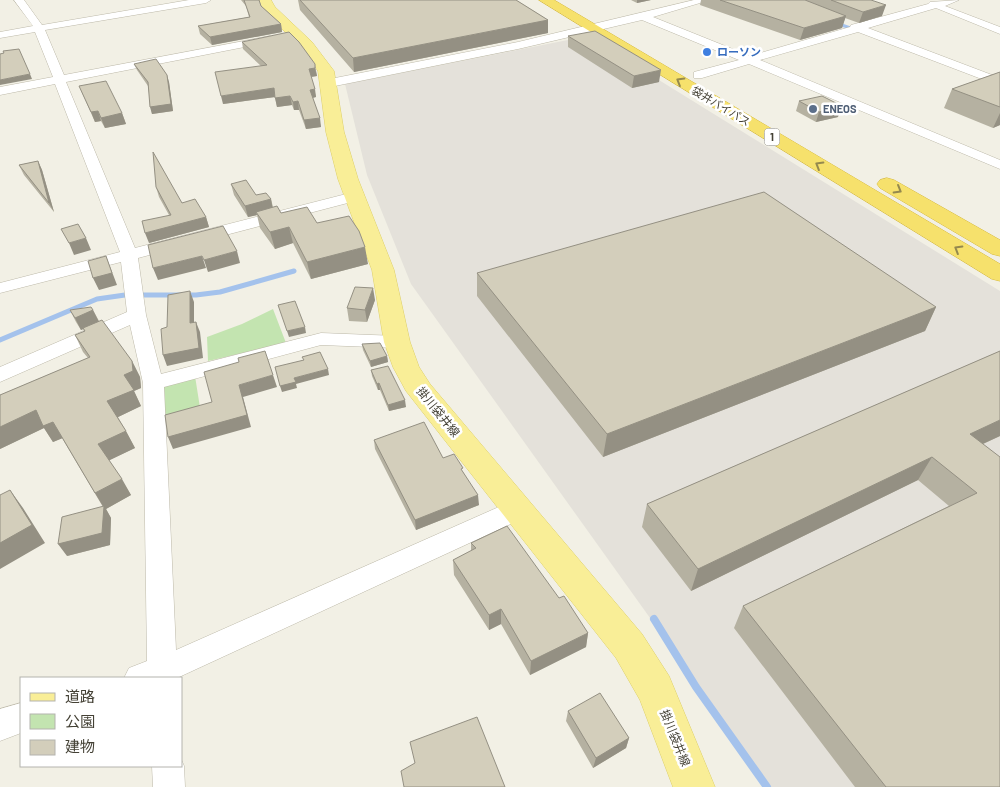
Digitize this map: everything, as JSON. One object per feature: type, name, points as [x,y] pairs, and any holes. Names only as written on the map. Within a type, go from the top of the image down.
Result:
[{"type":"highway","name":"袋井バイパス","points":[[545,0],[698,75],[784,125]]},
{"type":"highway","name":"袋井バイパス","points":[[567,0],[603,27],[1000,274]]},
{"type":"highway","points":[[870,174],[1000,249]]},
{"type":"main road","name":"掛川袋井線","points":[[265,0],[269,8],[320,61],[330,83],[335,132],[354,197],[383,270],[390,298],[397,342],[406,367],[420,391],[519,509],[629,646],[655,689],[694,787]]},
{"type":"street","points":[[18,0],[39,28],[129,254],[137,315],[153,383],[154,676],[519,509]]},
{"type":"street","points":[[0,35],[206,0]]},
{"type":"street","points":[[330,83],[442,62],[603,27],[705,0]]},
{"type":"street","points":[[924,0],[1000,31]]},
{"type":"street","points":[[698,75],[954,0]]},
{"type":"street","points":[[644,16],[1000,165]]},
{"type":"street","points":[[840,22],[1000,82]]},
{"type":"street","points":[[0,91],[296,34]]},
{"type":"street","points":[[0,288],[354,197]]},
{"type":"street","points":[[0,375],[137,315]]},
{"type":"street","points":[[153,383],[321,339],[397,342]]},
{"type":"street","points":[[0,725],[20,718]]},
{"type":"street","points":[[168,767],[169,787]]},
{"type":"shaded area","points":[[591,38],[1000,291],[1000,787],[771,787],[411,284],[367,175],[345,84],[573,39]]},
{"type":"green space","points":[[273,309],[286,343],[208,361],[207,337],[242,324]]},
{"type":"green space","points":[[195,376],[201,414],[164,423],[159,385]]},
{"type":"building","points":[[244,0],[259,0],[261,6],[281,24],[210,37],[198,26],[250,17]]},
{"type":"building","points":[[300,0],[516,0],[548,20],[353,58]]},
{"type":"building","points":[[720,0],[805,0],[846,16],[804,28]]},
{"type":"building","points":[[831,0],[871,0],[886,5],[863,12]]},
{"type":"building","points":[[595,31],[661,70],[634,76],[568,36]]},
{"type":"building","points":[[289,32],[315,64],[315,68],[309,69],[315,89],[310,90],[320,118],[304,120],[298,101],[293,102],[290,96],[275,98],[274,88],[221,96],[215,72],[267,65],[242,42]]},
{"type":"building","points":[[19,49],[30,74],[0,80],[0,54],[4,53],[3,51]]},
{"type":"building","points":[[156,59],[167,75],[171,104],[150,107],[148,82],[134,64]]},
{"type":"building","points":[[1000,72],[1000,107],[952,89]]},
{"type":"building","points":[[106,81],[122,113],[101,118],[98,111],[91,112],[79,86]]},
{"type":"building","points":[[822,96],[842,106],[819,112],[799,101]]},
{"type":"building","points":[[153,152],[182,203],[195,199],[206,217],[145,233],[142,221],[171,215],[156,187]]},
{"type":"building","points":[[38,161],[49,203],[19,165]]},
{"type":"building","points":[[246,180],[256,195],[266,193],[271,199],[245,206],[231,184]]},
{"type":"building","points":[[764,192],[936,307],[607,434],[477,273]]},
{"type":"building","points":[[277,206],[281,213],[307,207],[317,223],[349,216],[359,231],[365,247],[307,262],[289,227],[270,232],[256,212]]},
{"type":"building","points":[[78,224],[86,238],[69,243],[61,229]]},
{"type":"building","points":[[223,226],[237,251],[204,260],[202,256],[153,268],[148,245]]},
{"type":"building","points":[[106,256],[112,273],[93,278],[88,261]]},
{"type":"building","points":[[355,287],[373,288],[365,310],[347,308]]},
{"type":"building","points":[[190,291],[190,323],[196,322],[199,348],[163,355],[161,329],[167,327],[168,295]]},
{"type":"building","points":[[295,301],[305,327],[287,331],[278,305]]},
{"type":"building","points":[[91,307],[93,310],[75,318],[70,310]]},
{"type":"building","points":[[102,320],[132,361],[133,371],[124,375],[134,390],[107,401],[126,431],[98,444],[122,479],[95,493],[53,422],[43,426],[36,410],[0,427],[0,395],[90,357],[75,335],[85,331],[83,328]]},
{"type":"building","points":[[380,343],[387,356],[370,361],[362,344]]},
{"type":"building","points":[[265,351],[273,375],[239,385],[247,415],[168,437],[165,415],[212,402],[204,372],[239,362],[238,358]]},
{"type":"building","points":[[1000,351],[1000,420],[970,434],[1000,457],[1000,787],[886,787],[743,606],[977,493],[932,457],[698,569],[647,504]]},
{"type":"building","points":[[320,352],[328,369],[294,378],[296,382],[280,386],[275,367],[304,360],[302,357]]},
{"type":"building","points":[[388,366],[405,400],[388,405],[379,383],[377,384],[371,370]]},
{"type":"building","points":[[424,422],[443,458],[454,454],[463,468],[461,469],[478,495],[415,520],[374,440]]},
{"type":"building","points":[[10,490],[32,525],[0,543],[0,495]]},
{"type":"building","points":[[104,506],[102,533],[58,544],[62,517]]},
{"type":"building","points":[[507,526],[559,598],[564,596],[588,633],[531,661],[501,609],[489,615],[453,560],[476,548],[471,543]]},
{"type":"building","points":[[600,693],[629,738],[596,758],[568,711]]},
{"type":"building","points":[[477,717],[505,787],[404,787],[401,771],[415,763],[410,742]]},
{"type":"waterway","points":[[836,23],[856,30]]},
{"type":"waterway","points":[[0,340],[97,299],[125,295],[196,295],[220,292],[294,271]]},
{"type":"waterway","points":[[654,619],[696,687],[767,787]]},
{"type":"place","name":"ローソン","points":[[707,52]]},
{"type":"place","name":"ENEOS","points":[[813,109]]}]
